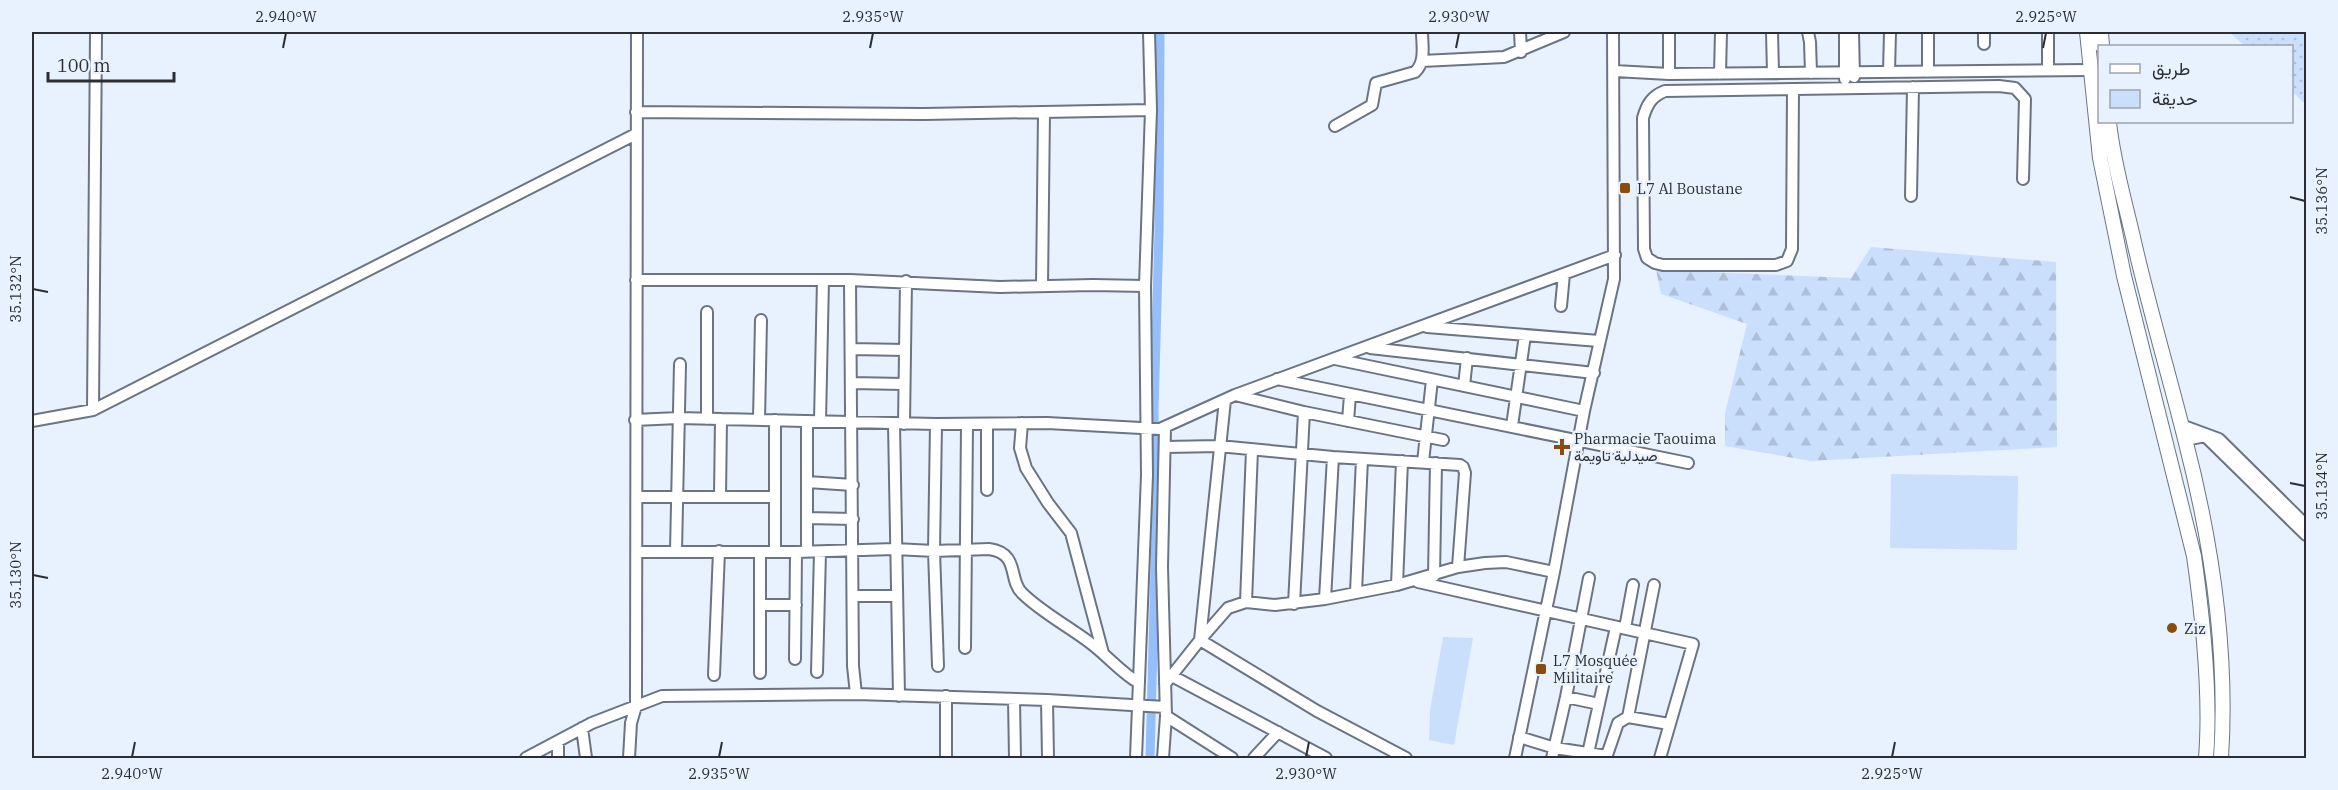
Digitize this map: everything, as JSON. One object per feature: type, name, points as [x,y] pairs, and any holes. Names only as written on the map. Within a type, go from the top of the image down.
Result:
[{"type":"main road","points":[[2087,32],[2100,158],[2124,276],[2194,556],[2206,687],[2206,759]]},
{"type":"main road","points":[[2109,123],[2148,301],[2186,440],[2210,556],[2219,624],[2223,738],[2221,759]]},
{"type":"street","points":[[93,410],[96,32]]},
{"type":"street","points":[[629,759],[631,723],[636,706],[637,32]]},
{"type":"street","points":[[1139,684],[1147,475],[1145,286],[1151,110],[1149,32]]},
{"type":"street","points":[[1335,126],[1372,105],[1376,83],[1415,72],[1422,61],[1422,32]]},
{"type":"street","points":[[1520,32],[1521,52]]},
{"type":"street","points":[[1422,61],[1491,59],[1521,52],[1561,32]]},
{"type":"street","points":[[1515,759],[1580,441],[1584,411],[1612,287],[1615,255],[1613,32]]},
{"type":"street","points":[[1669,32],[1669,74]]},
{"type":"street","points":[[1720,32],[1720,74]]},
{"type":"street","points":[[1772,32],[1773,73]]},
{"type":"street","points":[[1808,32],[1811,73]]},
{"type":"street","points":[[1845,32],[1850,72]]},
{"type":"street","points":[[1850,87],[1853,32]]},
{"type":"street","points":[[1888,72],[1890,32]]},
{"type":"street","points":[[1928,32],[1928,72]]},
{"type":"street","points":[[1984,32],[1984,44]]},
{"type":"street","points":[[2048,32],[2048,70]]},
{"type":"street","points":[[1615,71],[1720,74],[2090,70]]},
{"type":"street","points":[[1793,89],[1792,249],[1787,261],[1776,265],[1663,265],[1647,258],[1644,249],[1643,118],[1651,100],[1665,91],[1850,87],[1999,86],[2015,88],[2025,99],[2023,179]]},
{"type":"street","points":[[1911,196],[1913,87]]},
{"type":"street","points":[[636,112],[913,114],[1151,110]]},
{"type":"street","points":[[1042,286],[1044,112]]},
{"type":"street","points":[[32,421],[93,410],[636,134]]},
{"type":"street","points":[[635,420],[678,418],[899,424],[1022,423],[1163,428],[1276,379],[1424,327],[1615,255]]},
{"type":"street","points":[[1561,306],[1564,274]]},
{"type":"street","points":[[636,280],[906,281],[1000,287],[1145,286]]},
{"type":"street","points":[[820,421],[823,280]]},
{"type":"street","points":[[850,280],[853,666],[856,694]]},
{"type":"street","points":[[899,696],[895,549],[899,424],[904,384],[906,281]]},
{"type":"street","points":[[707,312],[707,419]]},
{"type":"street","points":[[759,420],[761,320]]},
{"type":"street","points":[[1424,327],[1599,341]]},
{"type":"street","points":[[1512,426],[1525,335]]},
{"type":"street","points":[[1367,347],[1594,373]]},
{"type":"street","points":[[852,350],[905,350]]},
{"type":"street","points":[[1464,386],[1467,358]]},
{"type":"street","points":[[1335,359],[1517,395],[1584,411]]},
{"type":"street","points":[[676,551],[680,364]]},
{"type":"street","points":[[1276,379],[1688,463]]},
{"type":"street","points":[[1423,462],[1432,380]]},
{"type":"street","points":[[852,383],[904,384]]},
{"type":"street","points":[[1348,421],[1350,395]]},
{"type":"street","points":[[1230,398],[1443,440]]},
{"type":"street","points":[[1200,640],[1219,446],[1230,398]]},
{"type":"street","points":[[1294,604],[1304,412]]},
{"type":"street","points":[[720,497],[721,419]]},
{"type":"street","points":[[775,552],[776,420]]},
{"type":"street","points":[[795,659],[796,605],[807,518],[807,421]]},
{"type":"street","points":[[1022,423],[1020,448],[1026,468],[1048,503],[1071,533],[1103,653]]},
{"type":"street","points":[[936,424],[934,551],[938,666]]},
{"type":"street","points":[[965,648],[967,424]]},
{"type":"street","points":[[987,424],[987,490]]},
{"type":"street","points":[[2181,425],[2219,439],[2307,525]]},
{"type":"street","points":[[1163,428],[1166,447],[1162,567],[1168,680]]},
{"type":"street","points":[[2186,440],[2205,436],[2307,536]]},
{"type":"street","points":[[1166,447],[1219,446],[1333,457],[1460,465],[1465,469],[1458,567]]},
{"type":"street","points":[[1246,602],[1252,450]]},
{"type":"street","points":[[1325,599],[1333,457]]},
{"type":"street","points":[[1356,592],[1362,459]]},
{"type":"street","points":[[1397,585],[1402,461]]},
{"type":"street","points":[[1434,576],[1436,463]]},
{"type":"street","points":[[807,483],[853,485]]},
{"type":"street","points":[[637,497],[774,497]]},
{"type":"street","points":[[807,518],[852,519]]},
{"type":"street","points":[[637,552],[997,550],[1011,565],[1019,592],[1103,653],[1123,673],[1139,684],[1154,708],[1163,759]]},
{"type":"street","points":[[714,675],[719,551]]},
{"type":"street","points":[[760,552],[760,673]]},
{"type":"street","points":[[817,672],[820,552]]},
{"type":"street","points":[[1136,759],[1154,708],[1168,680],[1228,608],[1246,602],[1275,605],[1325,599],[1415,581],[1458,567],[1485,563],[1506,562],[1554,572]]},
{"type":"street","points":[[1554,753],[1589,578]]},
{"type":"street","points":[[1415,581],[1693,644],[1660,759]]},
{"type":"street","points":[[1587,756],[1599,704],[1633,585]]},
{"type":"street","points":[[1628,717],[1654,585]]},
{"type":"street","points":[[853,596],[896,596]]},
{"type":"street","points":[[760,605],[796,605]]},
{"type":"street","points":[[1200,640],[1317,711],[1406,759]]},
{"type":"street","points":[[1168,680],[1278,732],[1326,759]]},
{"type":"street","points":[[526,759],[582,728],[662,696],[856,694],[1047,700],[1154,708],[1232,759]]},
{"type":"street","points":[[946,696],[946,759]]},
{"type":"street","points":[[1566,697],[1599,704]]},
{"type":"street","points":[[1014,699],[1015,759]]},
{"type":"street","points":[[1047,700],[1048,759]]},
{"type":"street","points":[[1519,737],[1554,753],[1606,758],[1618,723],[1628,717],[1669,724]]},
{"type":"street","points":[[582,728],[585,759]]},
{"type":"street","points":[[1254,759],[1278,732]]},
{"type":"street","points":[[558,741],[558,759]]},
{"type":"green space","points":[[2229,32],[2306,32],[2306,105],[2293,92],[2293,45],[2244,45]]},
{"type":"green space","points":[[1871,247],[2056,262],[2057,447],[1811,461],[1725,446],[1725,413],[1747,324],[1661,294],[1656,270],[1851,278]]},
{"type":"green space","points":[[1891,474],[2018,476],[2017,550],[1890,548]]},
{"type":"green space","points":[[1443,637],[1473,638],[1454,745],[1429,740],[1430,710]]},
{"type":"waterway","points":[[1150,758],[1156,533],[1154,410],[1159,231],[1160,32]]},
{"type":"place","name":"L7 Al Boustane","points":[[1625,188]]},
{"type":"place","name":"Pharmacie Taouima صيدلية تاويمة","points":[[1562,447]]},
{"type":"place","name":"Ziz","points":[[2172,628]]},
{"type":"place","name":"L7 Mosquée Militaire","points":[[1541,669]]}]
